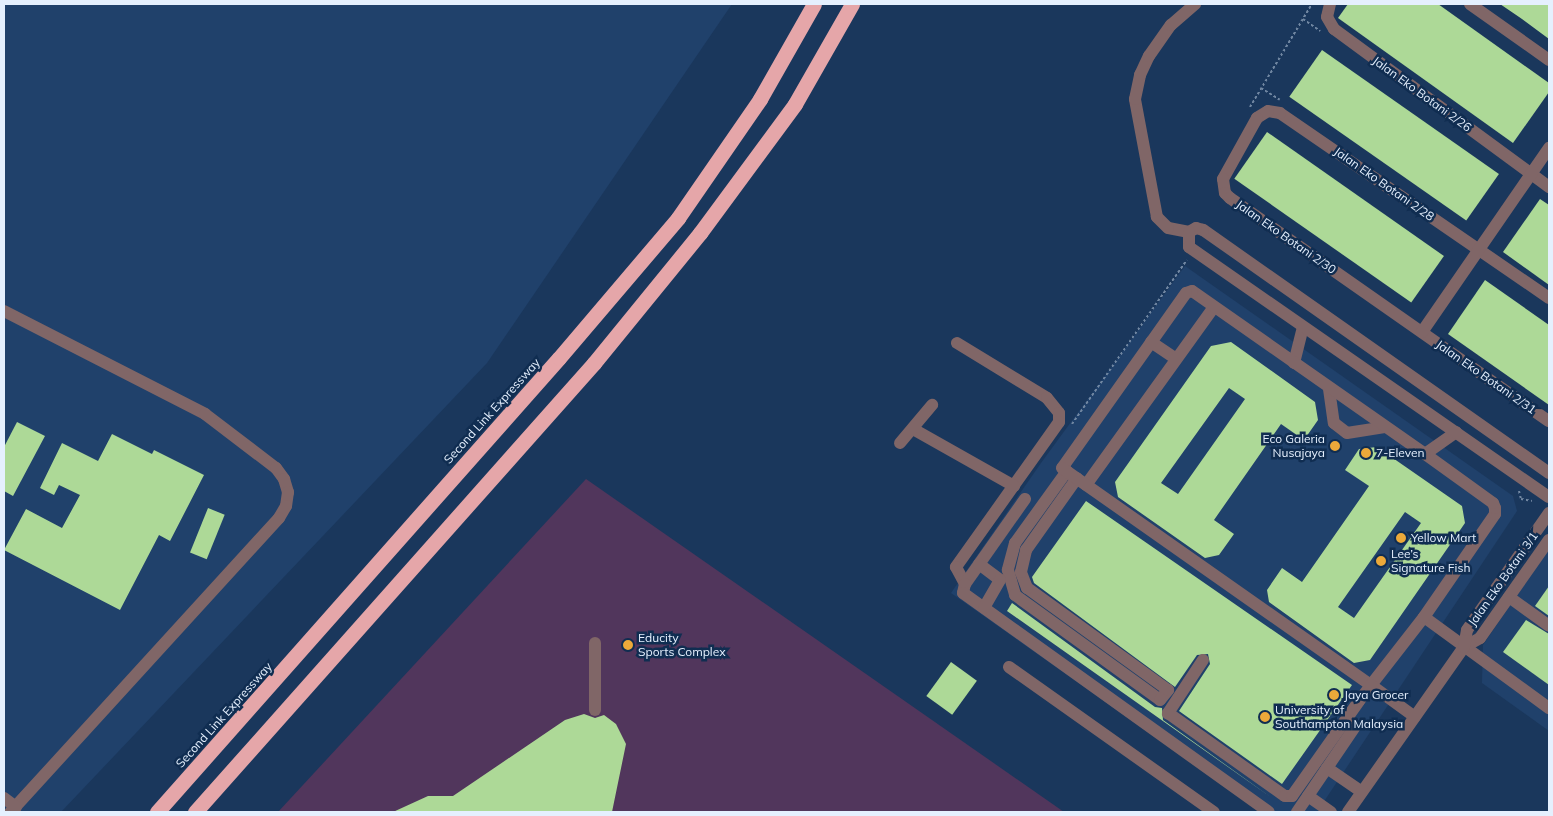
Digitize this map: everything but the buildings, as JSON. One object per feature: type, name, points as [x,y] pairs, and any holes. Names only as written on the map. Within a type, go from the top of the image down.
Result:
[{"type":"highway","name":"Second Link Expressway","points":[[157,812],[559,358],[678,218],[760,99],[814,4]]},
{"type":"highway","points":[[195,812],[594,363],[700,233],[795,104],[852,4]]},
{"type":"street","points":[[1195,4],[1171,25],[1149,56],[1140,75],[1135,99],[1156,217],[1168,228],[1189,232],[1196,228],[1203,230],[1549,473]]},
{"type":"street","name":"Jalan Eko Botani 2/26","points":[[1330,4],[1327,17],[1334,29],[1549,187]]},
{"type":"street","points":[[1470,4],[1549,60]]},
{"type":"street","name":"Jalan Eko Botani 2/30","points":[[1289,119],[1274,111],[1258,118],[1225,172],[1223,179],[1225,193],[1422,332]]},
{"type":"street","name":"Jalan Eko Botani 2/28","points":[[1289,119],[1549,298]]},
{"type":"street","points":[[1422,332],[1549,148]]},
{"type":"street","points":[[1189,232],[1189,247],[1549,497]]},
{"type":"street","points":[[1203,660],[1168,713],[1285,796],[1292,796],[1371,685],[1424,617],[1495,514],[1493,503],[1192,291],[1186,293],[1151,342],[1077,478],[1026,550],[1021,572],[1027,588],[1168,690],[1160,700],[1015,596],[1008,570],[1015,542],[1077,478],[1176,359],[1214,307]]},
{"type":"street","points":[[4,311],[205,414],[276,468],[284,479],[288,492],[286,506],[279,518],[13,809],[4,798]]},
{"type":"street","points":[[1294,363],[1303,327]]},
{"type":"street","name":"Jalan Eko Botani 2/31","points":[[1422,332],[1549,421]]},
{"type":"street","points":[[1151,342],[1176,359]]},
{"type":"street","points":[[957,343],[1047,398],[1059,413],[1059,422],[956,567],[965,584]]},
{"type":"street","points":[[1329,389],[1334,423],[1347,433],[1385,427]]},
{"type":"street","points":[[900,443],[932,405]]},
{"type":"street","points":[[913,429],[1014,486]]},
{"type":"street","points":[[1424,454],[1456,432]]},
{"type":"street","points":[[1077,478],[1415,717]]},
{"type":"street","points":[[1025,499],[965,584],[963,593],[1269,812]]},
{"type":"street","name":"Jalan Eko Botani 3/1","points":[[1348,812],[1464,647],[1467,630],[1549,513]]},
{"type":"street","name":"Jalan Eko Botani 3/1","points":[[1464,647],[1480,638],[1549,542]]},
{"type":"street","points":[[979,564],[1000,580],[984,608]]},
{"type":"street","points":[[1509,598],[1549,626]]},
{"type":"street","points":[[1424,617],[1549,708]]},
{"type":"street","points":[[595,644],[595,710]]},
{"type":"street","points":[[1009,667],[1214,812]]},
{"type":"street","points":[[1297,812],[1354,728]]},
{"type":"street","points":[[1327,768],[1362,792]]},
{"type":"street","points":[[1308,796],[1331,812]]},
{"type":"path","points":[[1247,112],[1312,4]]},
{"type":"path","points":[[1070,427],[1189,260]]},
{"type":"path","points":[[1518,488],[1521,499],[1536,501]]},
{"type":"shaded area","points":[[4,4],[732,4],[487,363],[61,812],[4,812]]},
{"type":"shaded area","points":[[1185,266],[1513,496],[1517,511],[1317,812],[1261,812],[951,593],[1041,463]]},
{"type":"shaded area","name":"Educity Sports Complex","points":[[586,479],[1064,812],[278,812]]},
{"type":"shaded area","points":[[1549,548],[1549,731],[1482,683],[1483,645]]},
{"type":"place","name":"Eco Galeria Nusajaya","points":[[1335,446]]},
{"type":"place","name":"7-Eleven","points":[[1366,453]]},
{"type":"place","name":"Yellow Mart","points":[[1401,538]]},
{"type":"place","name":"Lee’s Signature Fish","points":[[1381,561]]},
{"type":"place","name":"Educity Sports Complex","points":[[628,645]]},
{"type":"place","name":"Jaya Grocer","points":[[1334,695]]},
{"type":"place","name":"University of Southampton Malaysia","points":[[1265,717]]}]
